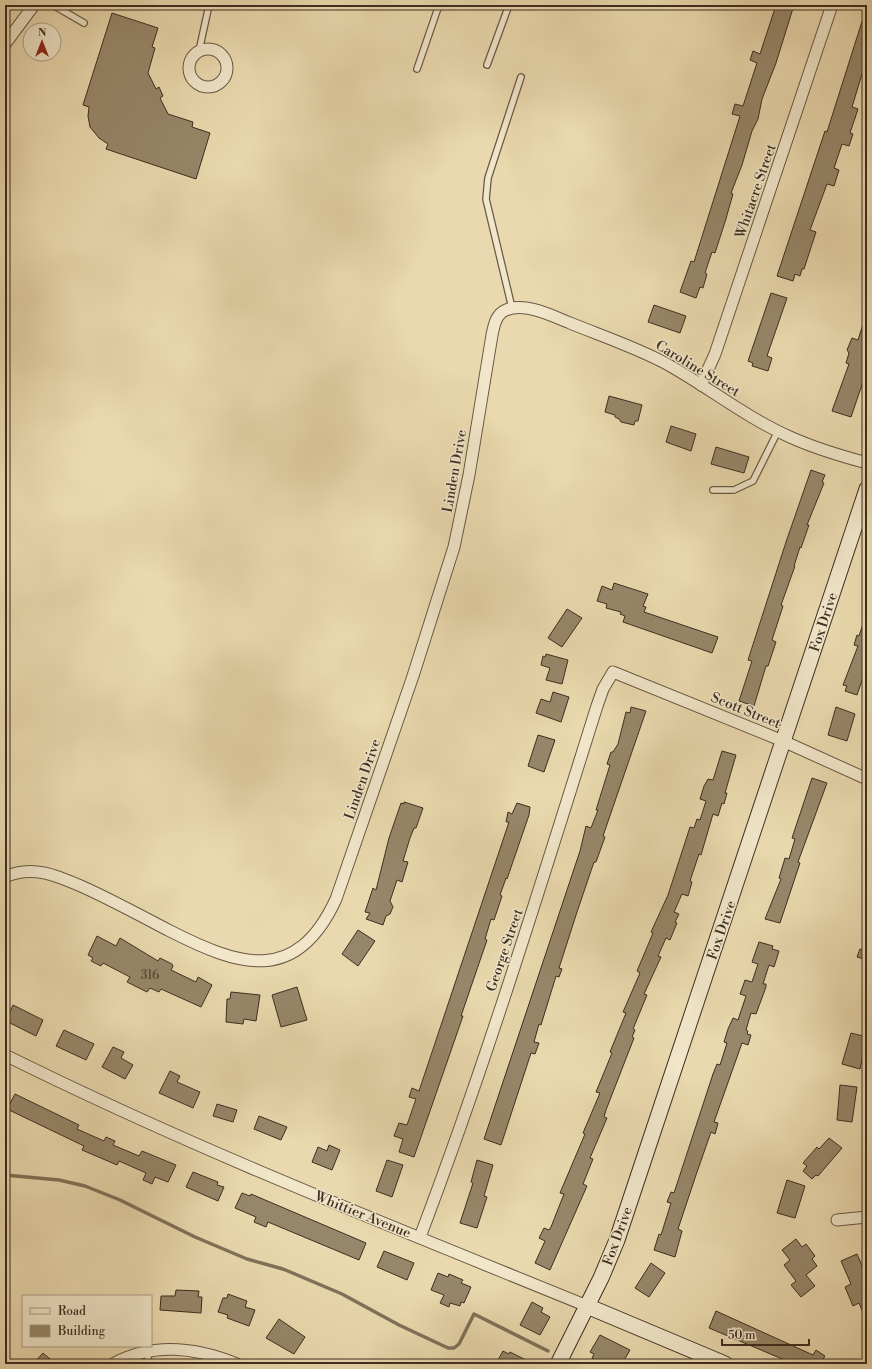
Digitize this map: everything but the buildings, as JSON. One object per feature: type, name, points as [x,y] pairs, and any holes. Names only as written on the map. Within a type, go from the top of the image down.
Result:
[{"type":"main road","name":"Fox Drive","points":[[558,1364],[587,1306],[617,1240],[867,489]]},
{"type":"main road","name":"Whittier Avenue","points":[[587,1306],[725,1364]]},
{"type":"street","points":[[5,44],[34,5]]},
{"type":"street","name":"Whitacre Street","points":[[701,385],[715,354],[832,5]]},
{"type":"street","name":"Caroline Street","points":[[512,308],[521,307],[541,312],[635,348],[664,363],[789,437],[841,456],[867,463]]},
{"type":"street","name":"Linden Drive","points":[[5,877],[19,872],[33,871],[59,876],[99,894],[202,946],[234,959],[268,961],[283,956],[308,941],[322,925],[336,899],[413,676],[454,547],[462,513],[494,323],[498,315],[512,308]]},
{"type":"street","name":"Scott Street","points":[[614,672],[783,741],[867,778]]},
{"type":"street","name":"George Street","points":[[420,1237],[447,1164],[520,952],[597,706],[603,689],[614,672]]},
{"type":"street","name":"Whittier Avenue","points":[[5,1055],[89,1096],[201,1147],[587,1306]]},
{"type":"street","points":[[837,1220],[867,1216]]},
{"type":"street","points":[[113,1364],[147,1351],[177,1349],[193,1350],[215,1355],[237,1364]]},
{"type":"lane","points":[[53,5],[84,23]]},
{"type":"lane","points":[[199,51],[209,5]]},
{"type":"lane","points":[[417,69],[439,5]]},
{"type":"lane","points":[[487,66],[509,5]]},
{"type":"lane","points":[[512,308],[486,199],[488,178],[521,77]]},
{"type":"lane","points":[[713,490],[734,490],[753,481],[778,431]]},
{"type":"lane","points":[[147,1351],[149,1364]]},
{"type":"waterway","points":[[5,1175],[59,1180],[85,1186],[120,1200],[195,1237],[247,1259],[283,1269],[342,1294],[399,1325],[448,1348],[454,1348],[459,1344],[474,1314],[548,1351]]},
{"type":"waterway","points":[[572,1361],[578,1364]]}]
